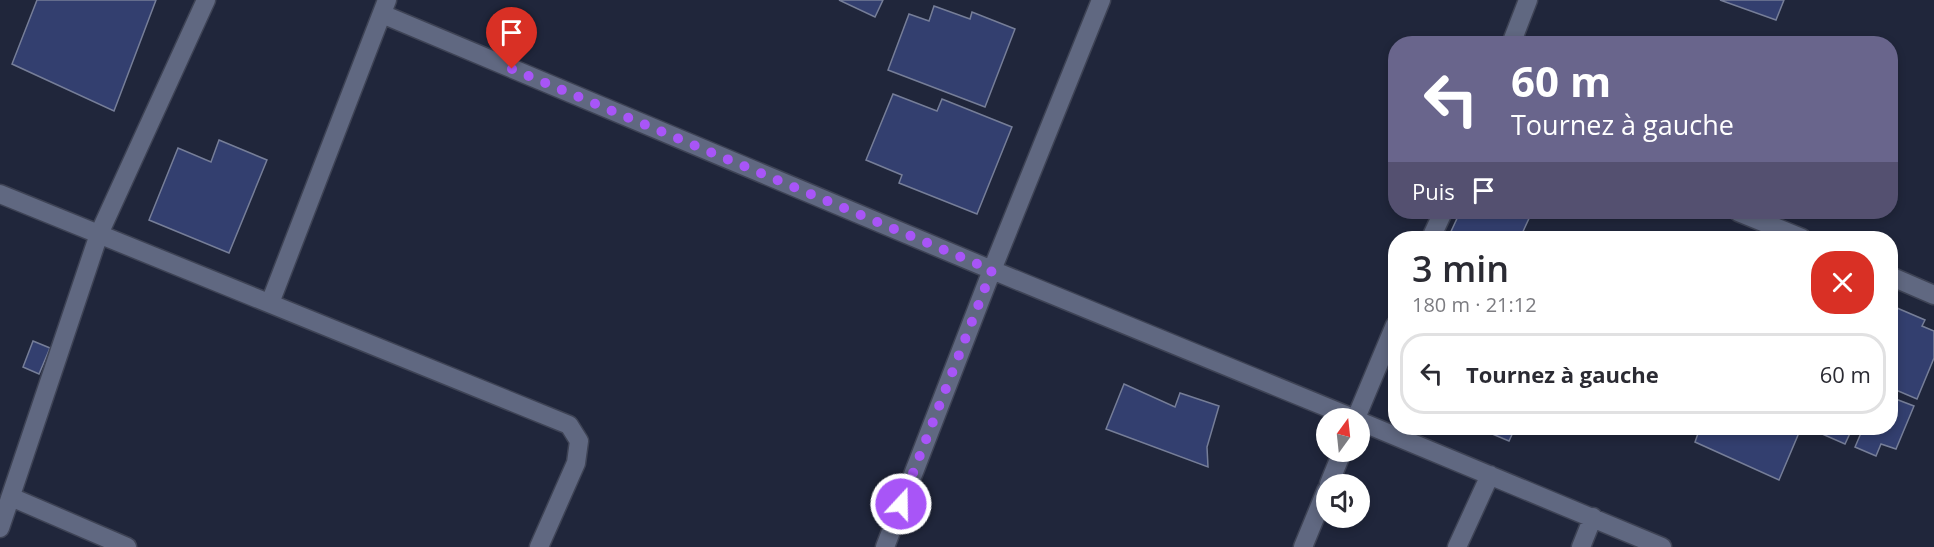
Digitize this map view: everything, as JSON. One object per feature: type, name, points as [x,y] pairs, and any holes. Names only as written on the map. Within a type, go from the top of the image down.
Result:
[{"type":"street","points":[[0,528],[99,234],[206,0]]},
{"type":"street","points":[[885,547],[992,270],[1101,0]]},
{"type":"street","points":[[1514,36],[1528,0]]},
{"type":"street","points":[[270,303],[384,7],[992,270],[1329,408]]},
{"type":"street","points":[[0,194],[569,425],[579,441],[576,463],[539,547]]},
{"type":"street","points":[[1755,219],[1785,231]]},
{"type":"street","points":[[1898,279],[1934,295]]},
{"type":"street","points":[[1361,408],[1388,342]]},
{"type":"street","points":[[1370,425],[1388,432]]},
{"type":"street","points":[[1394,435],[1662,547]]},
{"type":"street","points":[[1457,547],[1490,475]]},
{"type":"street","points":[[11,497],[127,547]]},
{"type":"street","points":[[1303,547],[1316,515]]},
{"type":"street","points":[[1581,547],[1593,517]]},
{"type":"building","points":[[37,0],[156,0],[114,111],[12,64]]},
{"type":"building","points":[[839,0],[883,0],[875,17]]},
{"type":"building","points":[[1720,0],[1784,0],[1776,20]]},
{"type":"building","points":[[934,6],[970,19],[972,12],[1015,29],[985,107],[888,70],[909,14],[929,21]]},
{"type":"building","points":[[893,94],[937,111],[942,99],[1012,127],[977,214],[899,183],[902,175],[866,160]]},
{"type":"building","points":[[219,140],[267,160],[229,253],[149,220],[178,148],[211,162]]},
{"type":"building","points":[[1457,219],[1529,219],[1523,231],[1451,231]]},
{"type":"building","points":[[1898,308],[1925,320],[1922,326],[1934,331],[1934,358],[1917,399],[1898,391]]},
{"type":"building","points":[[33,341],[50,348],[39,374],[23,367]]},
{"type":"building","points":[[1124,384],[1175,407],[1180,393],[1219,406],[1207,447],[1208,467],[1106,429]]},
{"type":"building","points":[[1898,400],[1914,406],[1896,449],[1881,444],[1876,456],[1855,447],[1860,435],[1898,435]]},
{"type":"building","points":[[1495,435],[1512,435],[1509,441]]},
{"type":"building","points":[[1698,435],[1798,435],[1779,480],[1695,442]]},
{"type":"building","points":[[1824,435],[1849,435],[1845,444]]},
{"type":"route","points":[[512,69],[992,270],[901,504]]}]
